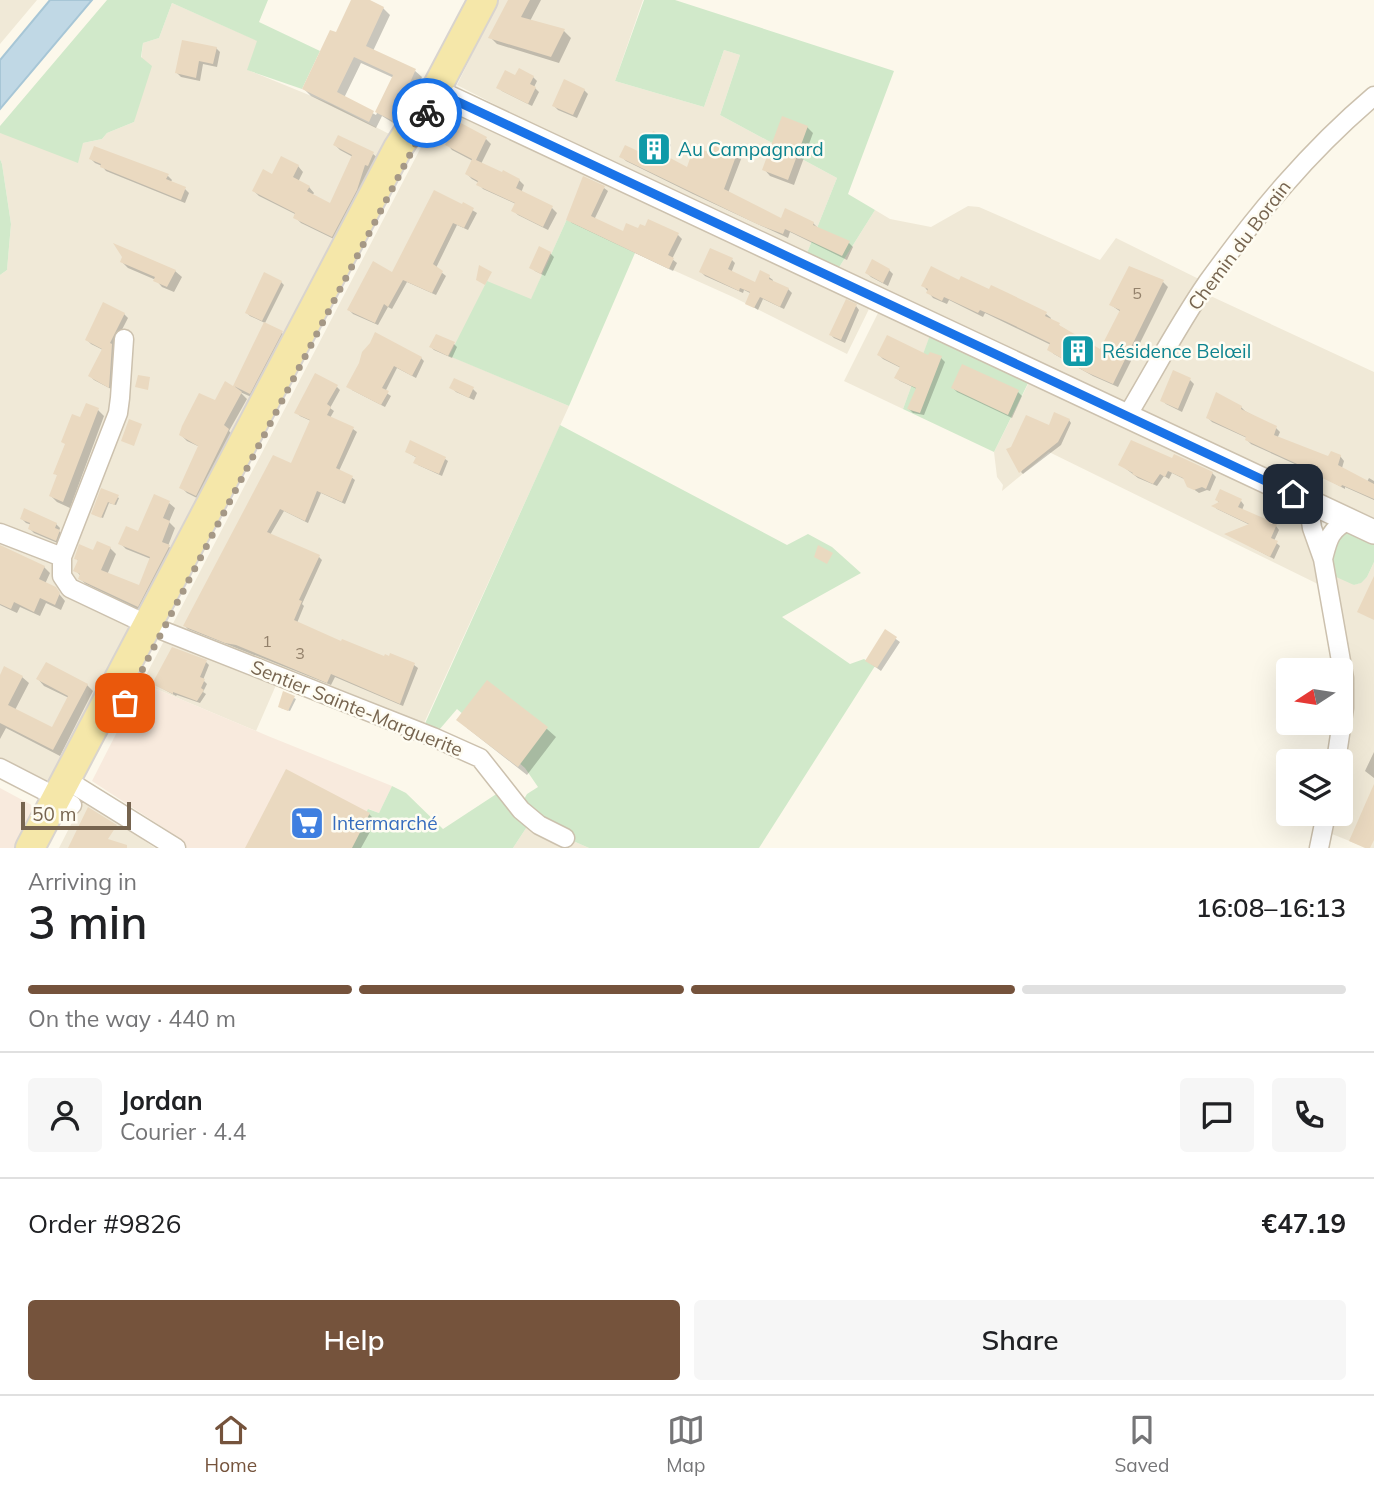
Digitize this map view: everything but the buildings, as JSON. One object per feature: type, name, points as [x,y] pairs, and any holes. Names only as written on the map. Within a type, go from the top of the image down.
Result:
[{"type":"main road","points":[[30,848],[69,792],[398,148],[435,91],[483,0]]},
{"type":"main road","points":[[49,848],[69,792]]},
{"type":"street","points":[[435,91],[1374,532]]},
{"type":"street","name":"Chemin du Borain","points":[[1128,415],[1207,283],[1275,194],[1313,152],[1374,96]]},
{"type":"street","points":[[0,533],[62,557],[118,413],[124,339]]},
{"type":"street","points":[[1308,501],[1312,528],[1323,559],[1344,678],[1344,708],[1338,749]]},
{"type":"street","points":[[1323,559],[1329,535],[1340,524],[1349,520]]},
{"type":"street","name":"Sentier Sainte-Marguerite","points":[[62,557],[62,576],[70,588],[154,627],[480,758],[521,810],[539,825],[565,838]]},
{"type":"street","points":[[0,768],[69,792],[176,848]]},
{"type":"street","points":[[1319,848],[1324,826]]},
{"type":"shaded area","points":[[0,0],[37,0],[0,44]]},
{"type":"shaded area","points":[[499,0],[643,0],[615,81],[704,107],[724,50],[740,55],[720,115],[837,178],[803,263],[833,277],[875,210],[890,219],[931,227],[968,206],[979,207],[1100,260],[1116,238],[1207,283],[1202,292],[1374,372],[1374,532],[1295,501],[1354,585],[1367,577],[1374,562],[1374,848],[1367,848],[1322,830],[1323,826],[1353,826],[1353,749],[1341,749],[1342,735],[1353,735],[1353,658],[1337,658],[1328,589],[1049,452],[1002,491],[1003,485],[997,477],[994,452],[1034,372],[934,325],[903,409],[844,381],[878,313],[869,309],[847,354],[567,219],[531,300],[450,356],[569,406],[420,732],[280,676],[256,731],[142,683],[444,103],[786,254],[457,85]]},
{"type":"shaded area","points":[[172,3],[258,41],[248,70],[331,104],[395,137],[50,790],[0,764],[0,275],[7,270],[11,224],[0,159],[0,133],[83,143],[102,139],[107,133],[134,122],[143,43],[159,38]]},
{"type":"shaded area","points":[[142,683],[392,786],[379,813],[369,809],[349,848],[187,848],[182,840],[92,781]]},
{"type":"shaded area","points":[[0,788],[41,810],[20,848],[0,848]]},
{"type":"shaded area","points":[[84,799],[155,848],[59,848]]},
{"type":"shaded area","points":[[532,819],[548,830],[589,848],[513,848]]},
{"type":"green space","points":[[107,0],[268,0],[259,22],[320,51],[302,89],[247,70],[257,41],[172,3],[159,38],[143,43],[141,57],[152,66],[134,122],[107,133],[102,139],[83,143],[78,163],[0,133],[0,126]]},
{"type":"green space","points":[[644,0],[675,0],[894,71],[848,194],[875,210],[833,277],[803,263],[837,178],[720,115],[740,55],[724,50],[704,107],[615,81]]},
{"type":"green space","points":[[0,159],[11,224],[7,270],[0,275]]},
{"type":"green space","points":[[567,219],[635,253],[569,406],[449,356],[487,281],[531,299]]},
{"type":"green space","points":[[934,324],[1034,371],[994,452],[903,409]]},
{"type":"green space","points":[[560,425],[787,545],[808,534],[832,547],[861,573],[782,617],[850,664],[864,659],[875,666],[759,848],[589,848],[548,830],[532,819],[513,848],[349,848],[368,809],[379,813],[392,786],[406,793],[443,829],[504,789],[523,801],[527,794],[538,787],[525,768],[457,709],[433,737],[423,728]]},
{"type":"green space","points":[[1337,529],[1374,532],[1374,562],[1361,583],[1354,585],[1325,572]]},
{"type":"water","points":[[50,0],[92,0],[0,109],[0,60]]},
{"type":"way so far","points":[[125,703],[417,141],[427,113]]},
{"type":"place","name":"Au Campagnard","points":[[654,149]]},
{"type":"place","name":"Résidence Belœil","points":[[1078,351]]},
{"type":"place","name":"Intermarché","points":[[307,823]]},
{"type":"route","points":[[427,113],[435,91],[1293,494]]}]
